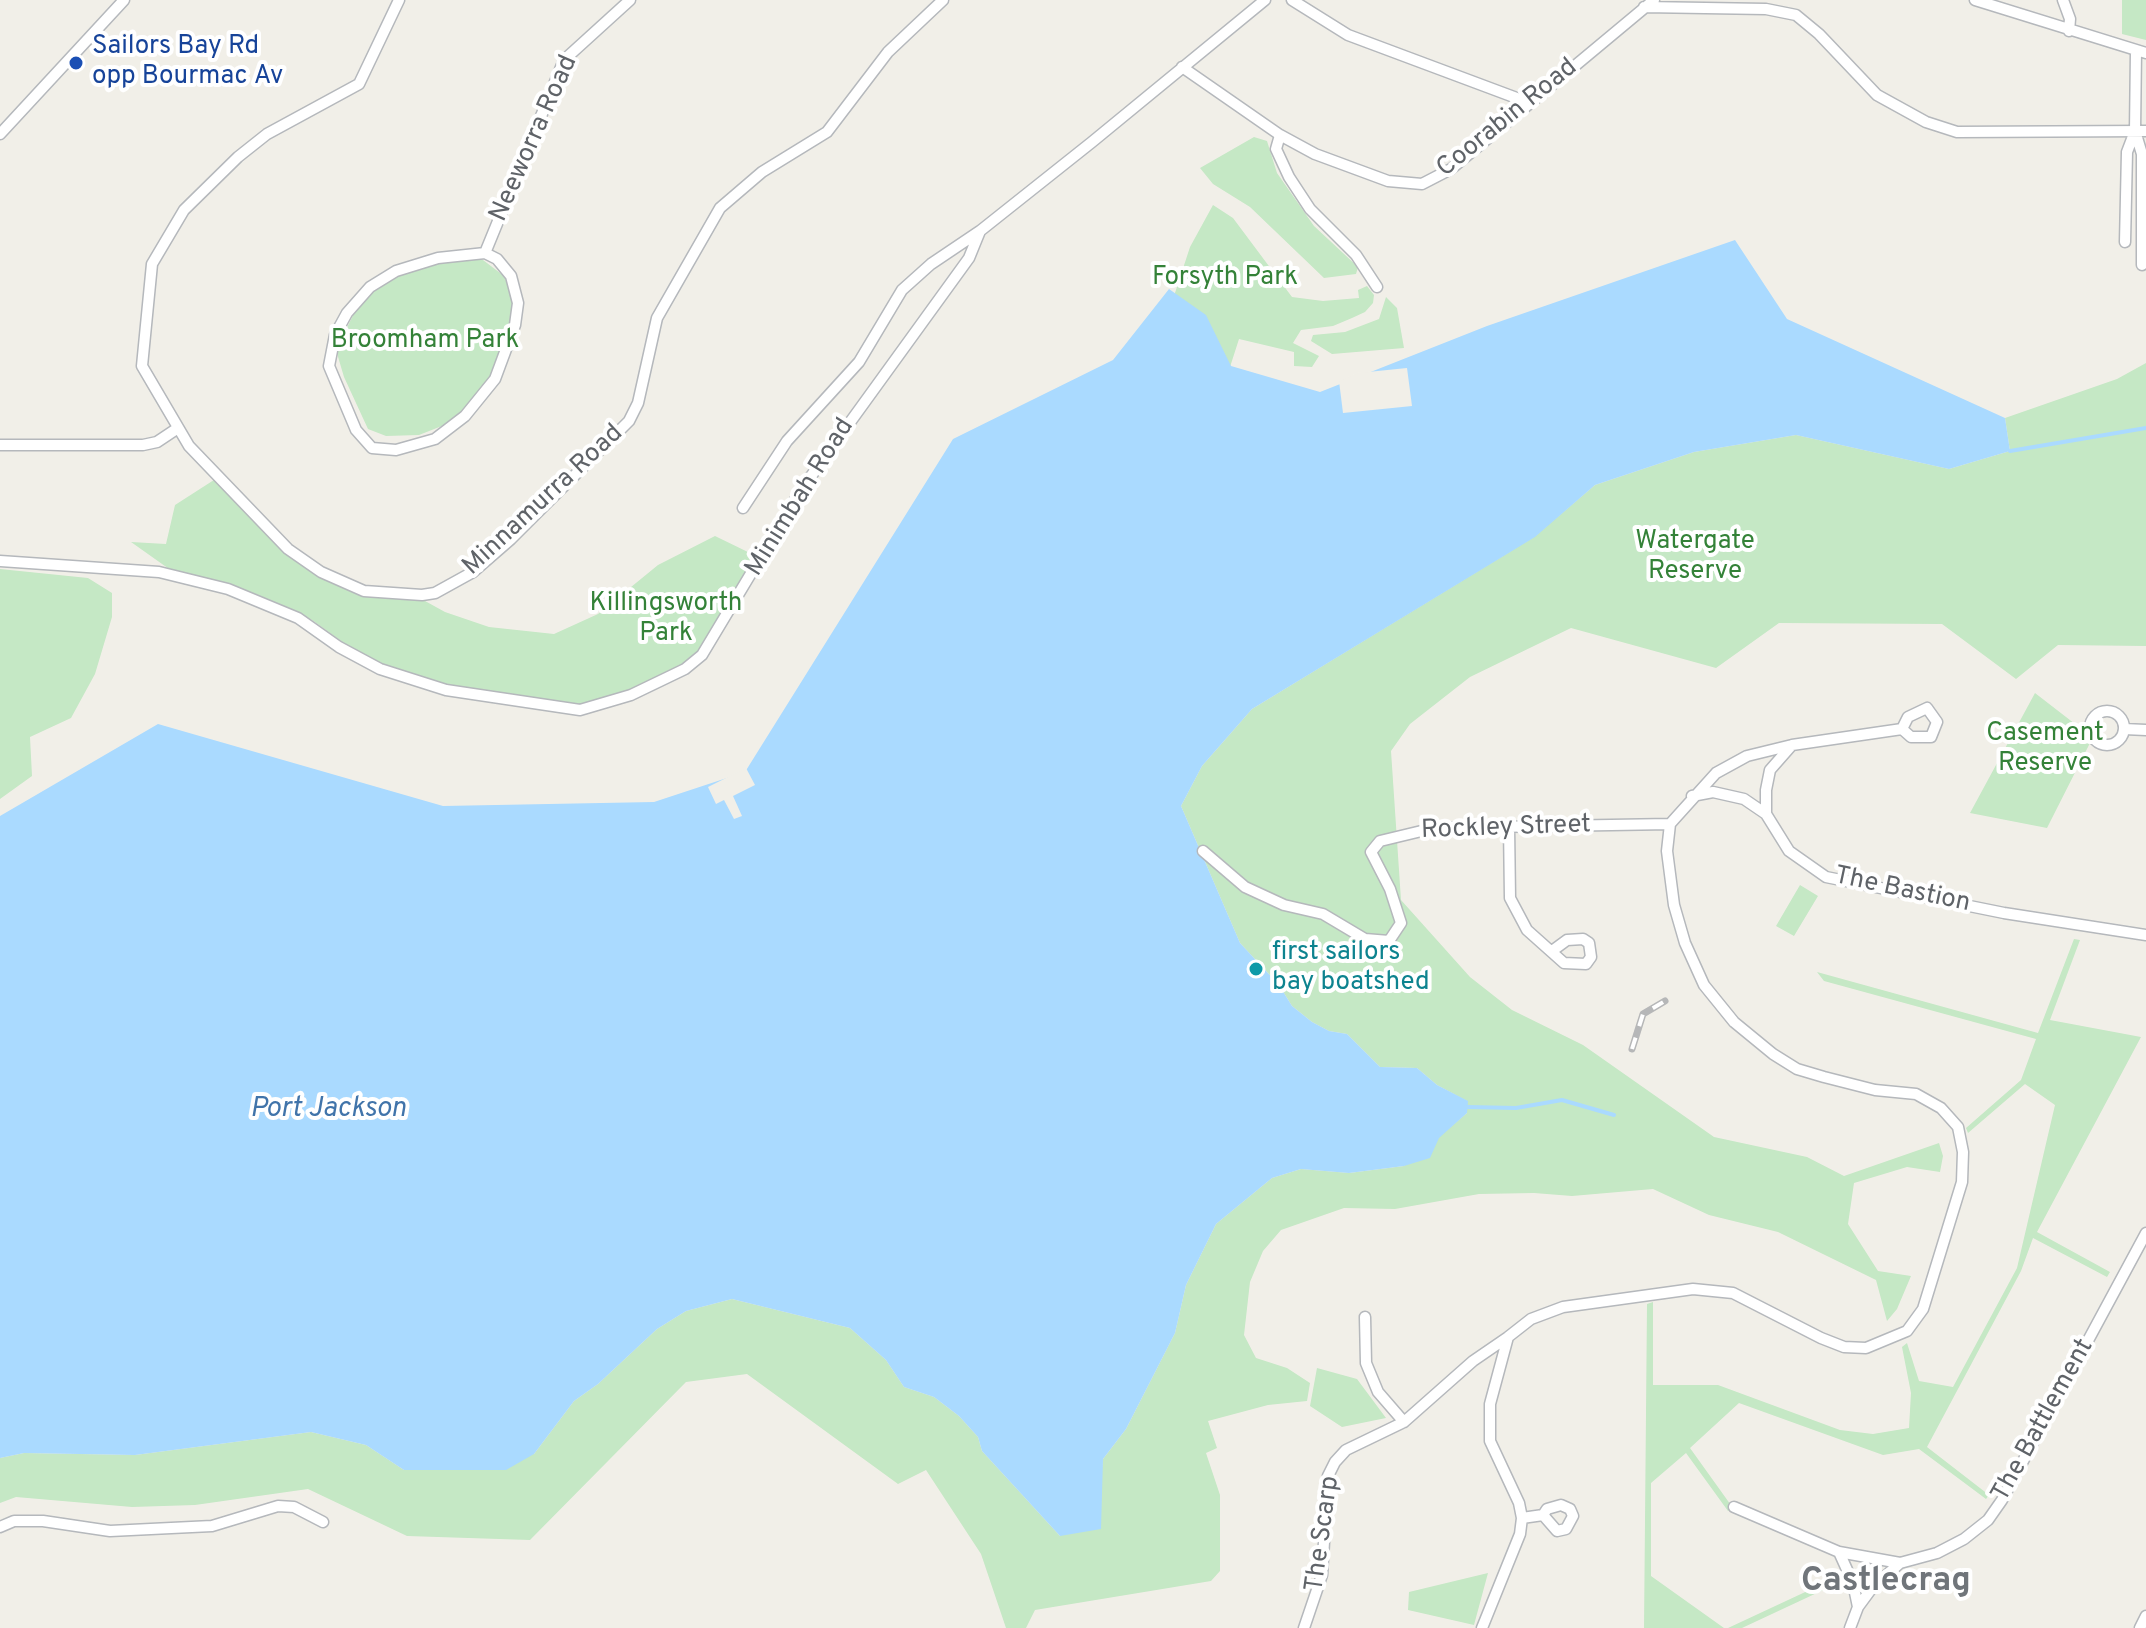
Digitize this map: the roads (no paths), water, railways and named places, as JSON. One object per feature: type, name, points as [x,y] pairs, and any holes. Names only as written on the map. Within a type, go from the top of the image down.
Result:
[{"type":"street","points":[[0,134],[124,0]]},
{"type":"street","name":"Minnamurra Road","points":[[399,0],[359,84],[267,134],[238,157],[184,210],[160,250],[150,274],[142,366],[189,446],[288,549],[321,572],[364,591],[381,593],[435,593],[458,582],[511,539],[629,421],[638,403],[657,318],[720,208],[762,172],[827,132],[888,52],[943,0]]},
{"type":"street","name":"Neeworra Road","points":[[485,253],[564,60],[630,0]]},
{"type":"street","name":"Minimbah Road","points":[[0,561],[159,572],[228,589],[298,618],[339,647],[380,669],[446,690],[580,710],[631,695],[685,669],[702,655],[801,490],[969,258],[980,231],[1265,0]]},
{"type":"street","points":[[1292,0],[1348,35],[1530,103]]},
{"type":"street","points":[[1975,0],[2141,52],[2142,265]]},
{"type":"street","points":[[2063,0],[2070,19],[2069,31]]},
{"type":"street","points":[[1649,4],[1766,9],[1796,15],[1877,95],[1942,128],[1975,133],[2141,131]]},
{"type":"street","name":"Coorabin Road","points":[[1182,67],[1280,135],[1361,173],[1396,183],[1422,184],[1445,174],[1649,4]]},
{"type":"street","points":[[2125,242],[2127,152],[2141,131]]},
{"type":"street","points":[[1280,135],[1276,149],[1289,177],[1310,209],[1356,255],[1377,287]]},
{"type":"street","points":[[743,508],[787,441],[859,362],[902,290],[931,264],[980,231]]},
{"type":"street","points":[[485,253],[497,259],[511,276],[518,303],[515,325],[495,379],[465,416],[435,439],[404,449],[372,448],[356,430],[329,366],[335,335],[347,313],[370,287],[396,271],[438,258],[485,253]]},
{"type":"street","points":[[0,445],[143,445],[157,442],[178,428]]},
{"type":"street","points":[[1670,824],[1690,797],[1716,773],[1747,756],[1792,745],[1902,729]]},
{"type":"street","points":[[2124,729],[2146,730]]},
{"type":"street","points":[[1766,814],[1770,770],[1792,745]]},
{"type":"street","name":"The Bastion","points":[[1690,797],[1725,793],[1744,799],[1766,814],[1789,851],[1826,877],[2004,913],[2146,935]]},
{"type":"street","name":"Rockley Street","points":[[1203,851],[1245,887],[1284,905],[1323,914],[1365,939],[1389,941],[1401,923],[1390,889],[1371,852],[1380,841],[1434,828],[1670,824]]},
{"type":"street","name":"The Scarp","points":[[1304,1628],[1322,1575],[1328,1476],[1346,1450],[1404,1422],[1473,1361],[1531,1319],[1563,1307],[1693,1289],[1733,1293],[1821,1338],[1844,1347],[1866,1348],[1907,1331],[1923,1309],[1962,1182],[1963,1152],[1958,1127],[1941,1108],[1916,1094],[1875,1090],[1797,1069],[1734,1022],[1704,985],[1685,943],[1669,877],[1670,824]]},
{"type":"street","points":[[1509,826],[1510,898],[1527,930],[1552,951]]},
{"type":"street","name":"The Battlement","points":[[1734,1507],[1839,1552],[1900,1563],[1937,1553],[1964,1539],[1988,1520],[2002,1500],[2146,1233]]},
{"type":"street","points":[[1365,1317],[1366,1363],[1378,1392],[1404,1422]]},
{"type":"street","points":[[1482,1628],[1520,1534],[1522,1518],[1519,1503],[1490,1441],[1487,1422],[1508,1337]]},
{"type":"street","points":[[0,1527],[14,1521],[110,1531],[212,1526],[278,1506],[294,1507],[323,1522]]},
{"type":"street","points":[[1522,1518],[1543,1515]]},
{"type":"street","points":[[1839,1552],[1853,1583],[1858,1607],[1850,1628]]},
{"type":"street","name":"The Battlement","points":[[1858,1607],[1872,1588],[1900,1563]]},
{"type":"street","points":[[2140,1628],[2146,1616]]},
{"type":"water","name":"Port Jackson","points":[[1735,240],[1787,319],[2005,418],[2010,451],[1949,469],[1796,435],[1694,452],[1595,485],[1535,537],[1252,709],[1202,766],[1181,806],[1240,943],[1279,985],[1292,1006],[1312,1022],[1329,1031],[1347,1034],[1380,1067],[1417,1068],[1437,1085],[1468,1101],[1467,1113],[1439,1138],[1430,1158],[1404,1166],[1349,1173],[1301,1169],[1272,1178],[1216,1224],[1186,1285],[1175,1333],[1126,1429],[1103,1459],[1101,1529],[1060,1536],[982,1451],[978,1437],[959,1416],[934,1397],[904,1387],[886,1360],[850,1328],[732,1299],[686,1311],[657,1329],[598,1384],[574,1401],[534,1454],[506,1470],[404,1470],[366,1445],[311,1432],[135,1455],[24,1453],[0,1458],[0,816],[158,724],[443,806],[654,802],[745,772],[953,439],[1113,360],[1169,289],[1206,315],[1231,366],[1320,392],[1487,326]]},
{"type":"waterway","points":[[2010,451],[2146,428]]},
{"type":"waterway","points":[[1467,1107],[1516,1108],[1562,1100],[1614,1115]]},
{"type":"railway","points":[[1632,1049],[1643,1014],[1665,1001]]},
{"type":"place","name":"Sailors Bay Rd opp Bourmac Av","points":[[76,63]]},
{"type":"place","name":"first sailors bay boatshed","points":[[1256,969]]},
{"type":"district","name":"Castlecrag","points":[[1886,1583]]},
{"type":"park label","name":"Forsyth Park","points":[[1225,279]]},
{"type":"park label","name":"Broomham Park","points":[[425,342]]},
{"type":"park label","name":"Watergate Reserve","points":[[1695,558]]},
{"type":"park label","name":"Killingsworth Park","points":[[666,620]]},
{"type":"park label","name":"Casement Reserve","points":[[2045,750]]}]
